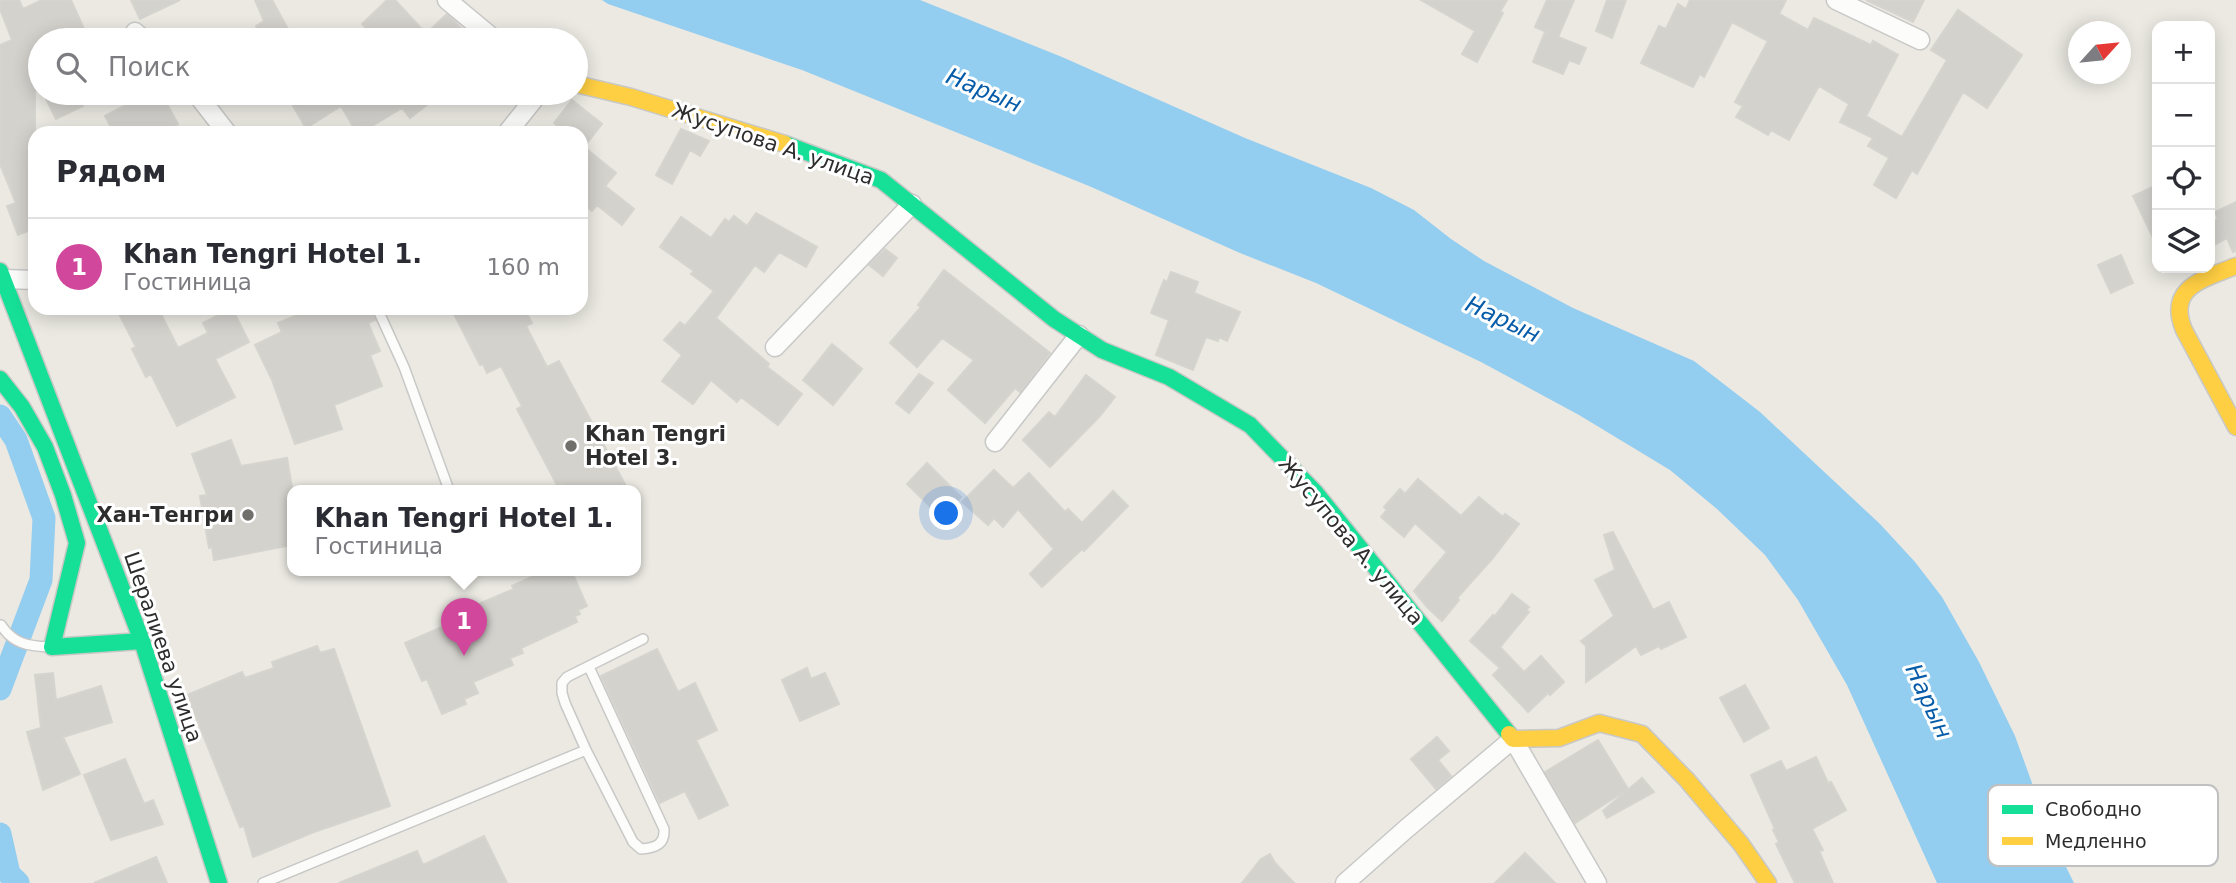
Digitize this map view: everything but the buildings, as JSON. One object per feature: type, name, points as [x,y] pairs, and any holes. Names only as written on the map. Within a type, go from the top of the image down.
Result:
[{"type":"street","points":[[447,0],[481,28]]},
{"type":"street","points":[[1836,0],[1920,40]]},
{"type":"street","name":"Жусупова А. улица","points":[[588,87],[770,139],[881,180],[1054,319],[1102,349],[1169,377],[1250,425],[1315,492],[1513,739]]},
{"type":"street","points":[[205,105],[222,126]]},
{"type":"street","points":[[513,126],[529,105]]},
{"type":"street","points":[[775,347],[912,204]]},
{"type":"street","points":[[2236,266],[2191,286],[2179,299],[2178,314],[2183,330],[2236,427]]},
{"type":"street","points":[[2,275],[28,279]]},
{"type":"street","name":"Шералиева улица","points":[[2,275],[142,641],[219,883]]},
{"type":"street","points":[[995,442],[1079,335]]},
{"type":"street","points":[[0,379],[22,407],[45,447],[77,543],[52,647],[142,641]]},
{"type":"street","points":[[1345,883],[1513,739],[1559,738],[1600,723],[1642,734],[1687,780],[1741,844],[1768,883]]},
{"type":"street","points":[[1513,739],[1597,883]]},
{"type":"lane","points":[[380,315],[404,366],[447,485]]},
{"type":"lane","points":[[1,625],[9,638],[26,644],[52,647]]},
{"type":"lane","points":[[589,667],[664,828],[664,838],[660,844],[650,849],[641,849],[633,842],[586,750],[562,694],[562,683],[567,677],[643,639]]},
{"type":"lane","points":[[263,883],[586,750]]},
{"type":"water","name":"Нарын","points":[[602,0],[920,0],[1062,57],[1245,138],[1371,188],[1414,210],[1484,261],[1573,308],[1694,361],[1760,412],[1880,524],[1942,597],[1979,662],[2015,736],[2033,785],[1988,785],[1988,866],[2066,866],[2074,883],[1937,883],[1847,685],[1798,600],[1765,555],[1717,509],[1670,470],[1579,415],[1481,362],[1316,283],[1240,253],[1089,186],[802,70]]},
{"type":"waterway","points":[[0,416],[16,440],[44,518],[41,580],[0,689]]},
{"type":"waterway","points":[[0,834],[9,874],[18,883]]},
{"type":"traffic: fast","points":[[785,144],[881,180],[1054,319],[1102,350],[1169,377],[1250,425],[1315,492],[1509,734]]},
{"type":"traffic: fast","points":[[0,271],[142,641],[219,883]]},
{"type":"traffic: fast","points":[[0,379],[22,407],[45,447],[77,543],[52,647],[142,641]]},
{"type":"traffic: slow","points":[[588,87],[631,97],[785,144]]},
{"type":"traffic: slow","points":[[2236,266],[2191,287],[2180,304],[2184,330],[2236,427]]},
{"type":"traffic: slow","points":[[1509,734],[1513,739],[1559,738],[1599,723],[1642,734],[1687,780],[1741,844],[1768,883]]},
{"type":"place","name":"Khan Tengri Hotel 3.","points":[[571,446]]},
{"type":"place","name":"Хан-Тенгри","points":[[248,515]]},
{"type":"place","name":"Khan Tengri Hotel 1.","points":[[464,656]]}]
